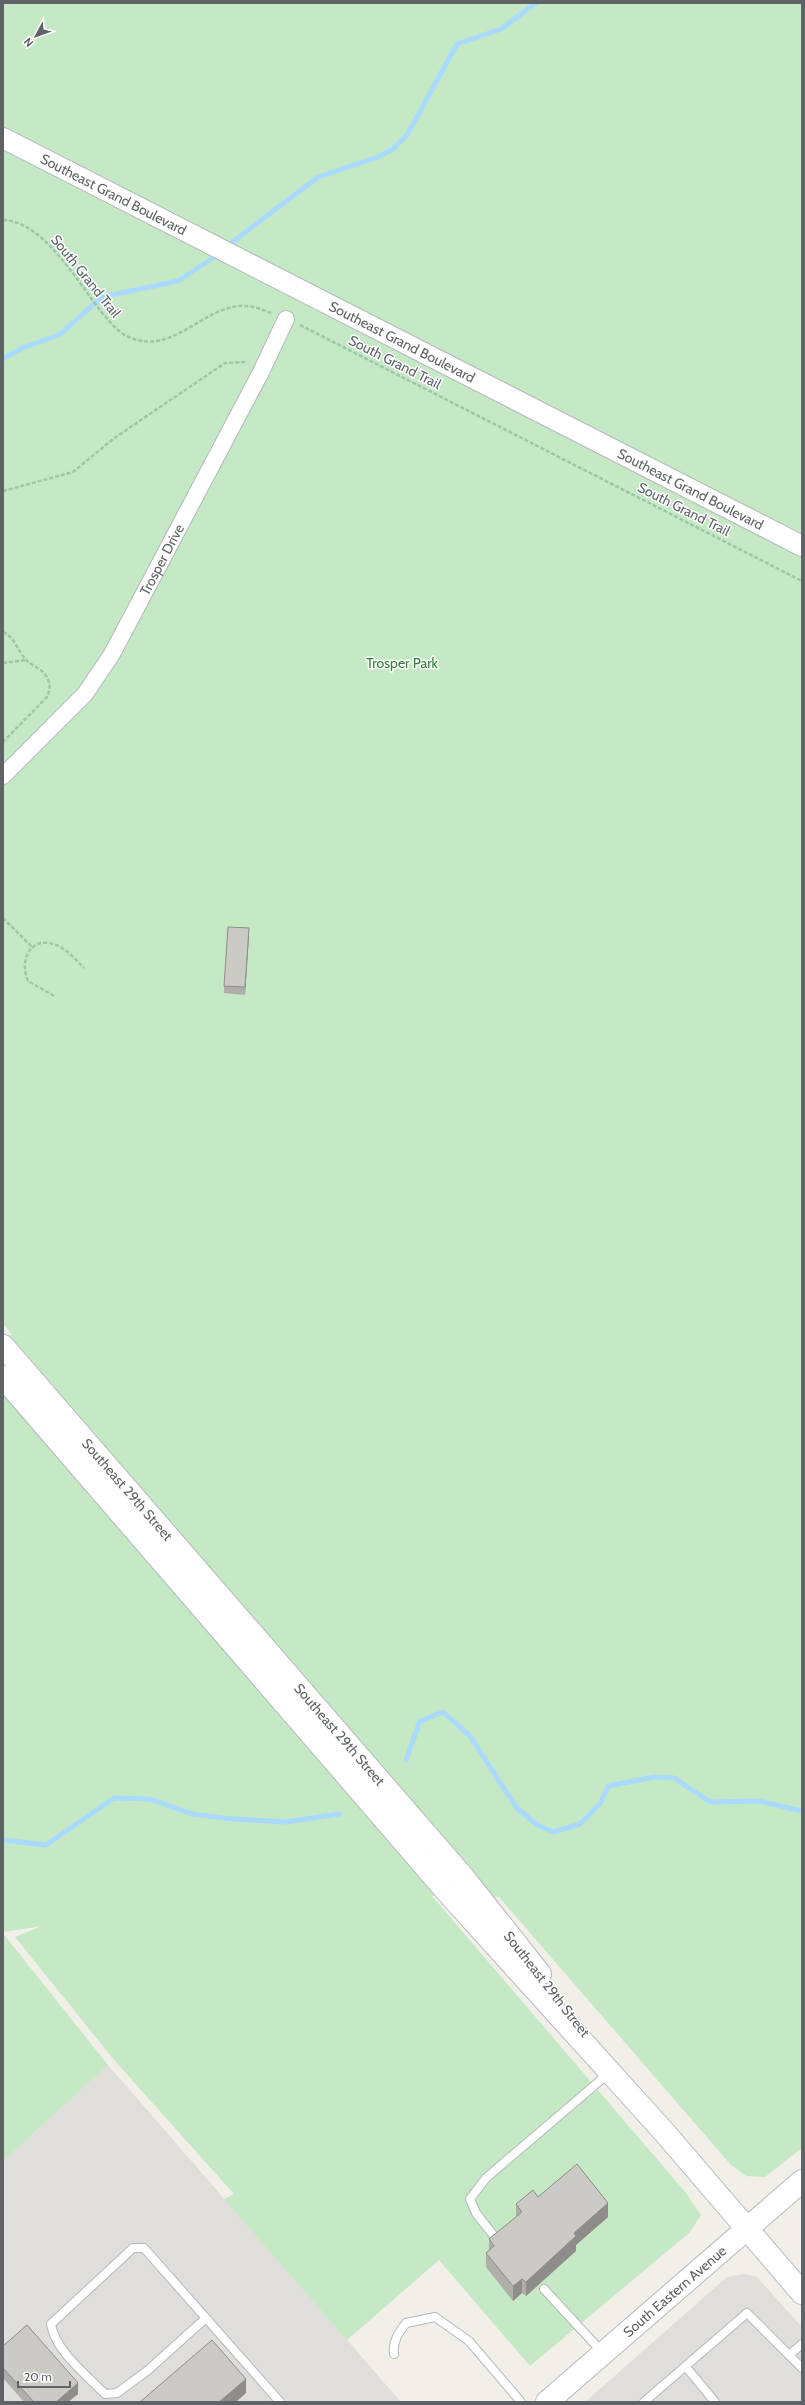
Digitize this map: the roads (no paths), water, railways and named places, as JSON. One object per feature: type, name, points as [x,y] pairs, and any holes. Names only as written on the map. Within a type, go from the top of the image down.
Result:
[{"type":"main road","name":"Southeast 29th Street","points":[[3,1346],[464,1878],[665,2133]]},
{"type":"main road","name":"Southeast 29th Street","points":[[3,1377],[449,1894],[665,2133],[802,2293]]},
{"type":"main road","name":"South Eastern Avenue","points":[[547,2402],[802,2181]]},
{"type":"street","name":"Southeast Grand Boulevard","points":[[3,138],[802,546]]},
{"type":"street","name":"Trosper Drive","points":[[3,776],[85,694],[112,654],[286,319]]},
{"type":"lane","points":[[497,2240],[476,2213],[470,2198],[486,2178],[610,2072]]},
{"type":"lane","points":[[206,2318],[147,2371],[117,2393],[105,2394],[64,2351],[52,2331],[51,2324],[133,2248],[144,2248],[206,2318],[280,2402]]},
{"type":"lane","points":[[544,2289],[603,2353]]},
{"type":"lane","points":[[644,2402],[748,2313],[802,2368]]},
{"type":"lane","points":[[394,2354],[393,2349],[398,2334],[406,2323],[435,2316],[469,2341],[520,2402]]},
{"type":"lane","points":[[789,2355],[802,2344]]},
{"type":"lane","points":[[686,2367],[716,2402]]},
{"type":"waterway","points":[[226,247],[318,177],[378,157],[393,149],[407,135],[457,44],[501,29],[536,3]]},
{"type":"waterway","points":[[3,359],[22,348],[59,335],[102,297],[178,281],[219,254]]},
{"type":"waterway","points":[[406,1760],[420,1721],[443,1712],[470,1736],[516,1807],[537,1825],[554,1832],[580,1824],[600,1804],[608,1786],[654,1777],[674,1778],[710,1802],[759,1801],[802,1811]]},
{"type":"waterway","points":[[3,1840],[46,1845],[114,1798],[150,1799],[192,1814],[232,1819],[286,1822],[339,1814]]},
{"type":"park label","name":"Trosper Park","points":[[402,663]]}]
